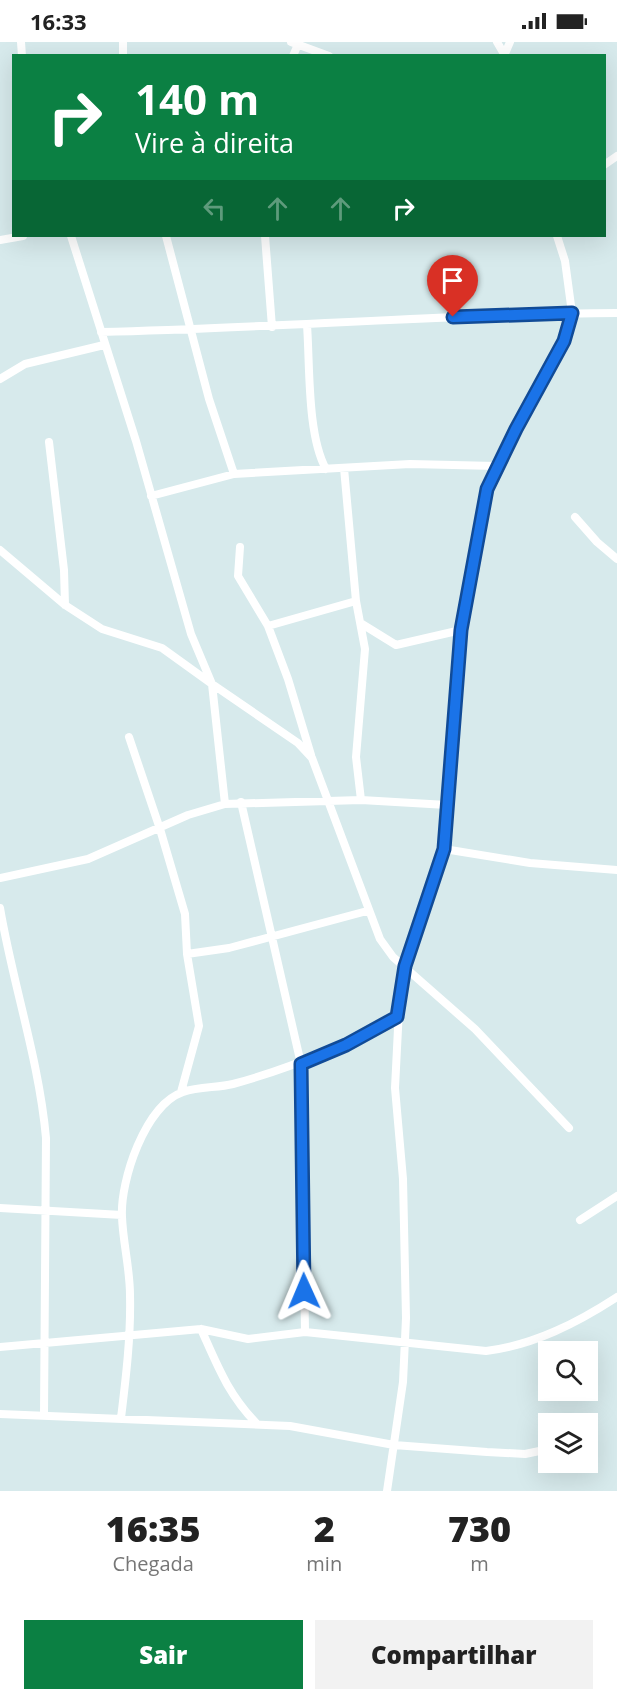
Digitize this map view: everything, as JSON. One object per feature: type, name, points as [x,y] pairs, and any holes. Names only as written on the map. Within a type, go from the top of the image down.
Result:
[{"type":"street","points":[[296,43],[324,54]]},
{"type":"street","points":[[0,240],[17,237]]},
{"type":"street","points":[[71,237],[191,634],[212,684],[225,804]]},
{"type":"street","points":[[166,237],[209,399],[234,474]]},
{"type":"street","points":[[265,237],[272,327]]},
{"type":"street","points":[[387,1491],[403,1382],[405,1342],[403,1190],[395,1088],[397,1017],[405,966],[444,849],[461,630],[487,489],[496,466],[564,341],[572,313],[566,261],[557,237]]},
{"type":"street","points":[[101,332],[617,313]]},
{"type":"street","points":[[307,325],[318,454],[326,469]]},
{"type":"street","points":[[0,379],[25,364],[104,345]]},
{"type":"street","points":[[49,442],[64,570],[64,604]]},
{"type":"street","points":[[310,470],[318,454]]},
{"type":"street","points":[[151,496],[234,474],[410,464],[496,466]]},
{"type":"street","points":[[344,468],[356,601],[362,624],[365,665],[356,757],[361,800]]},
{"type":"street","points":[[575,517],[597,542],[617,559]]},
{"type":"street","points":[[240,547],[238,576],[268,626],[291,688],[312,758],[348,849],[367,911],[380,939],[393,957],[475,1029],[569,1128]]},
{"type":"street","points":[[0,550],[64,604],[102,629],[162,648],[298,743],[312,758]]},
{"type":"street","points":[[268,626],[356,601]]},
{"type":"street","points":[[362,624],[389,643],[403,645],[461,630]]},
{"type":"street","points":[[129,737],[160,828],[185,914],[187,954],[199,1026],[181,1092]]},
{"type":"street","points":[[0,878],[88,859],[207,808],[225,804],[361,800],[447,805]]},
{"type":"street","points":[[241,802],[270,937],[301,1064],[305,1332]]},
{"type":"street","points":[[444,849],[530,863],[617,870]]},
{"type":"street","points":[[0,908],[15,991],[43,1102],[46,1138],[44,1415]]},
{"type":"street","points":[[187,954],[270,937],[367,911]]},
{"type":"street","points":[[121,1418],[130,1337],[130,1292],[122,1215],[132,1162],[143,1132],[153,1116],[181,1092],[230,1084],[301,1064],[346,1045],[397,1017]]},
{"type":"street","points":[[580,1220],[617,1196]]},
{"type":"street","points":[[0,1208],[122,1215]]},
{"type":"street","points":[[0,1347],[201,1329],[248,1339],[305,1332],[477,1351],[502,1349],[581,1320],[617,1297]]},
{"type":"street","points":[[201,1329],[222,1381],[238,1405],[257,1424]]},
{"type":"street","points":[[0,1413],[290,1426],[394,1445],[525,1454],[538,1451]]},
{"type":"route","points":[[304,1291],[301,1064],[346,1045],[397,1017],[405,966],[433,890],[444,849],[461,630],[487,489],[496,466],[564,341],[572,313],[453,317]]}]
